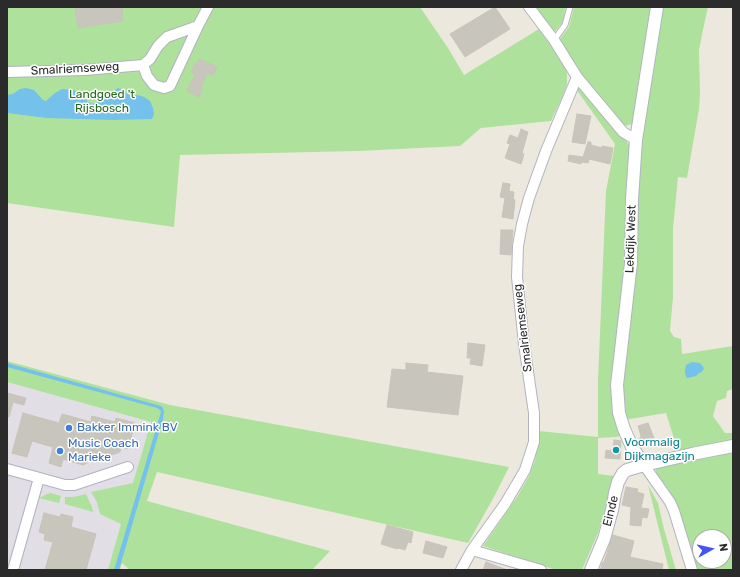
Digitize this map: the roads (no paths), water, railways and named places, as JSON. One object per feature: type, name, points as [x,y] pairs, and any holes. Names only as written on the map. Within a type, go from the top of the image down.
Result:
[{"type":"street","points":[[198,26],[167,37],[158,46],[150,59],[143,65],[147,76],[154,85],[164,88],[170,86],[208,7]]},
{"type":"street","points":[[529,7],[554,40],[577,77],[623,132],[636,140]]},
{"type":"street","name":"Lekdijk West","points":[[644,465],[632,447],[624,430],[619,413],[617,385],[631,263],[632,199],[636,140],[657,7]]},
{"type":"street","points":[[179,33],[189,46]]},
{"type":"street","name":"Smalriemseweg","points":[[7,72],[85,70],[143,65]]},
{"type":"street","name":"Smalriemseweg","points":[[461,570],[472,550],[505,504],[525,470],[534,442],[534,413],[524,344],[517,277],[518,246],[529,198],[546,151],[577,77]]},
{"type":"street","name":"Einde","points":[[591,570],[604,539],[618,482],[627,470],[692,454],[733,446]]},
{"type":"street","points":[[644,465],[665,495],[674,511],[692,570]]},
{"type":"street","points":[[7,469],[65,485],[74,485],[128,467]]},
{"type":"street","points":[[13,570],[39,478]]},
{"type":"street","points":[[472,550],[541,570]]},
{"type":"lane","points":[[554,40],[565,24],[570,7]]},
{"type":"water","points":[[26,88],[34,90],[43,100],[46,101],[62,89],[73,90],[81,93],[87,101],[92,104],[102,100],[118,88],[124,90],[129,95],[138,95],[150,101],[154,114],[152,119],[112,120],[47,118],[7,113],[7,95]]},
{"type":"water","points":[[692,362],[700,363],[704,368],[702,372],[696,376],[687,378],[685,374],[686,365]]},
{"type":"water","points":[[7,363],[161,406],[163,408],[163,419],[119,570],[114,570],[161,412],[160,410],[7,367]]},
{"type":"place","name":"Bakker Immink BV","points":[[69,428]]},
{"type":"place","name":"Voormalig Dijkmagazijn","points":[[616,450]]},
{"type":"place","name":"Music Coach Marieke","points":[[60,451]]},
{"type":"park label","name":"Landgoed 't Rijsbosch","points":[[102,102]]}]
